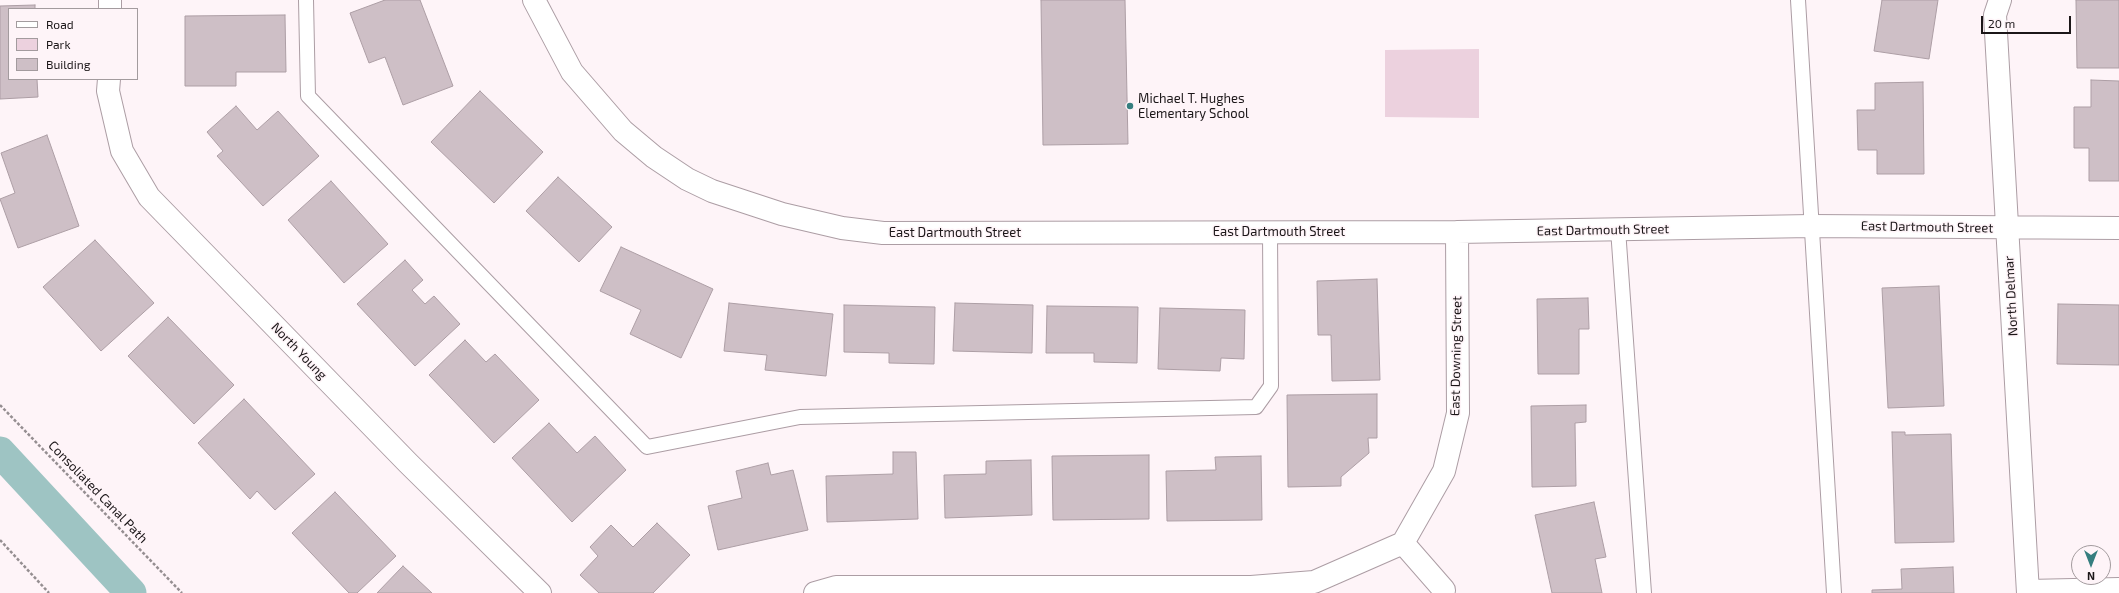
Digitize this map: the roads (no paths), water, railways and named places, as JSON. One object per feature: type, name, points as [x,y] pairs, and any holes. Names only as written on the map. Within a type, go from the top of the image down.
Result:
[{"type":"street","name":"East Dartmouth Street","points":[[534,0],[572,72],[623,131],[654,157],[687,179],[712,191],[782,214],[842,228],[883,233],[1457,232],[1811,226],[2119,228]]},
{"type":"street","name":"North Delmar","points":[[2000,0],[1995,14],[2028,592]]},
{"type":"street","name":"North Young","points":[[109,80],[108,91],[122,151],[149,197],[408,463],[540,593]]},
{"type":"street","name":"East Downing Street","points":[[1403,543],[1444,471],[1458,413],[1457,232]]},
{"type":"street","points":[[815,593],[838,590],[1251,587],[1314,582],[1403,543],[1444,590]]},
{"type":"street","points":[[2028,592],[2119,589]]},
{"type":"lane","points":[[306,0],[308,96],[647,447],[800,417],[1256,407],[1271,386],[1270,232]]},
{"type":"lane","points":[[1798,0],[1834,593]]},
{"type":"lane","points":[[1618,229],[1644,593]]},
{"type":"waterway","points":[[0,452],[131,593]]},
{"type":"place","name":"Michael T. Hughes Elementary School","points":[[1130,106]]}]
